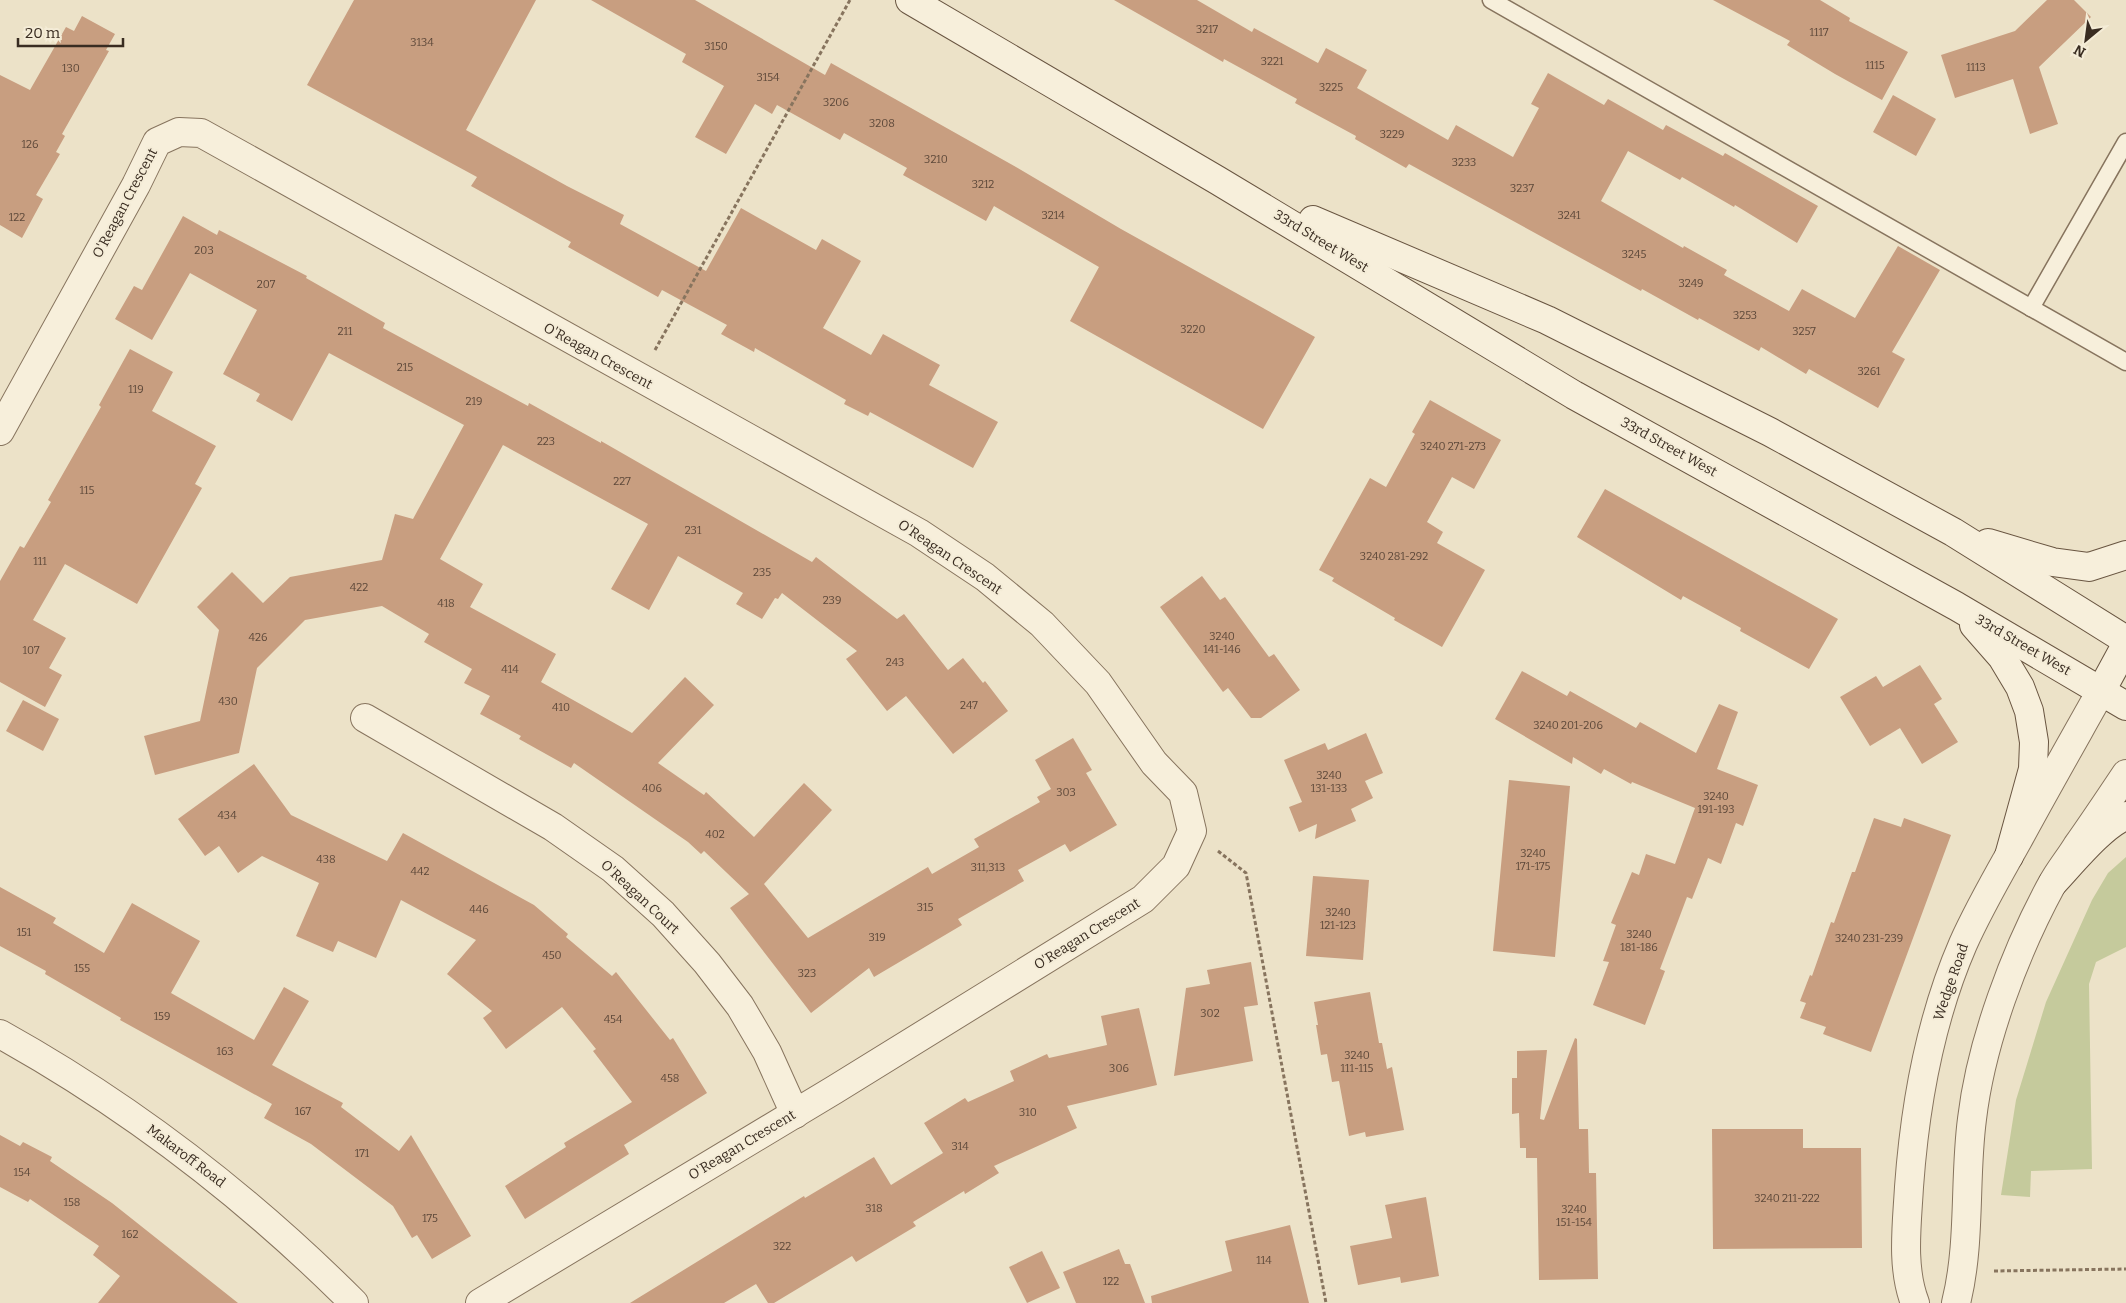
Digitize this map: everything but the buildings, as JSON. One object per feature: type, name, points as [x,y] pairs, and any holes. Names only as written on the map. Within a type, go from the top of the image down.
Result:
[{"type":"street","name":"33rd Street West","points":[[910,0],[1218,180],[1574,395],[1956,606],[2126,706]]},
{"type":"street","name":"O'Reagan Crescent","points":[[0,431],[136,185],[157,142],[179,132],[201,133],[920,533],[985,577],[1042,624],[1098,683],[1154,763],[1183,793],[1192,831],[1176,866],[1143,899],[795,1114],[480,1303]]},
{"type":"street","name":"33rd Street West","points":[[1218,180],[1547,320],[1770,432],[1953,532],[2126,640]]},
{"type":"street","points":[[1953,532],[2052,562],[2090,566],[2126,555]]},
{"type":"street","points":[[1956,606],[2002,657],[2020,687],[2029,711],[2034,742],[2033,769],[2009,856]]},
{"type":"street","name":"Wedge Road","points":[[1915,1303],[1907,1268],[1913,1135],[1938,1015],[1956,962],[1979,911],[2126,645]]},
{"type":"street","name":"O'Reagan Court","points":[[365,718],[553,826],[613,869],[663,914],[707,963],[740,1006],[768,1052],[795,1114]]},
{"type":"street","points":[[1956,1303],[1964,1243],[1972,1118],[1983,1060],[2017,959],[2052,883],[2126,774]]},
{"type":"street","points":[[2052,883],[2119,818],[2126,816]]},
{"type":"street","name":"Makaroff Road","points":[[0,1034],[94,1091],[162,1136],[235,1192],[308,1257],[354,1303]]},
{"type":"lane","points":[[1491,0],[2126,362]]},
{"type":"lane","points":[[2031,308],[2126,142]]},
{"type":"path","points":[[656,349],[850,0]]},
{"type":"path","points":[[1242,869],[1246,873],[1326,1303]]},
{"type":"path","points":[[1990,1271],[2126,1269]]},
{"type":"green space","points":[[2126,857],[2126,947],[2096,962],[2089,984],[2092,1169],[2031,1171],[2030,1197],[2001,1195],[2016,1100],[2046,1002],[2092,900],[2108,873]]}]
